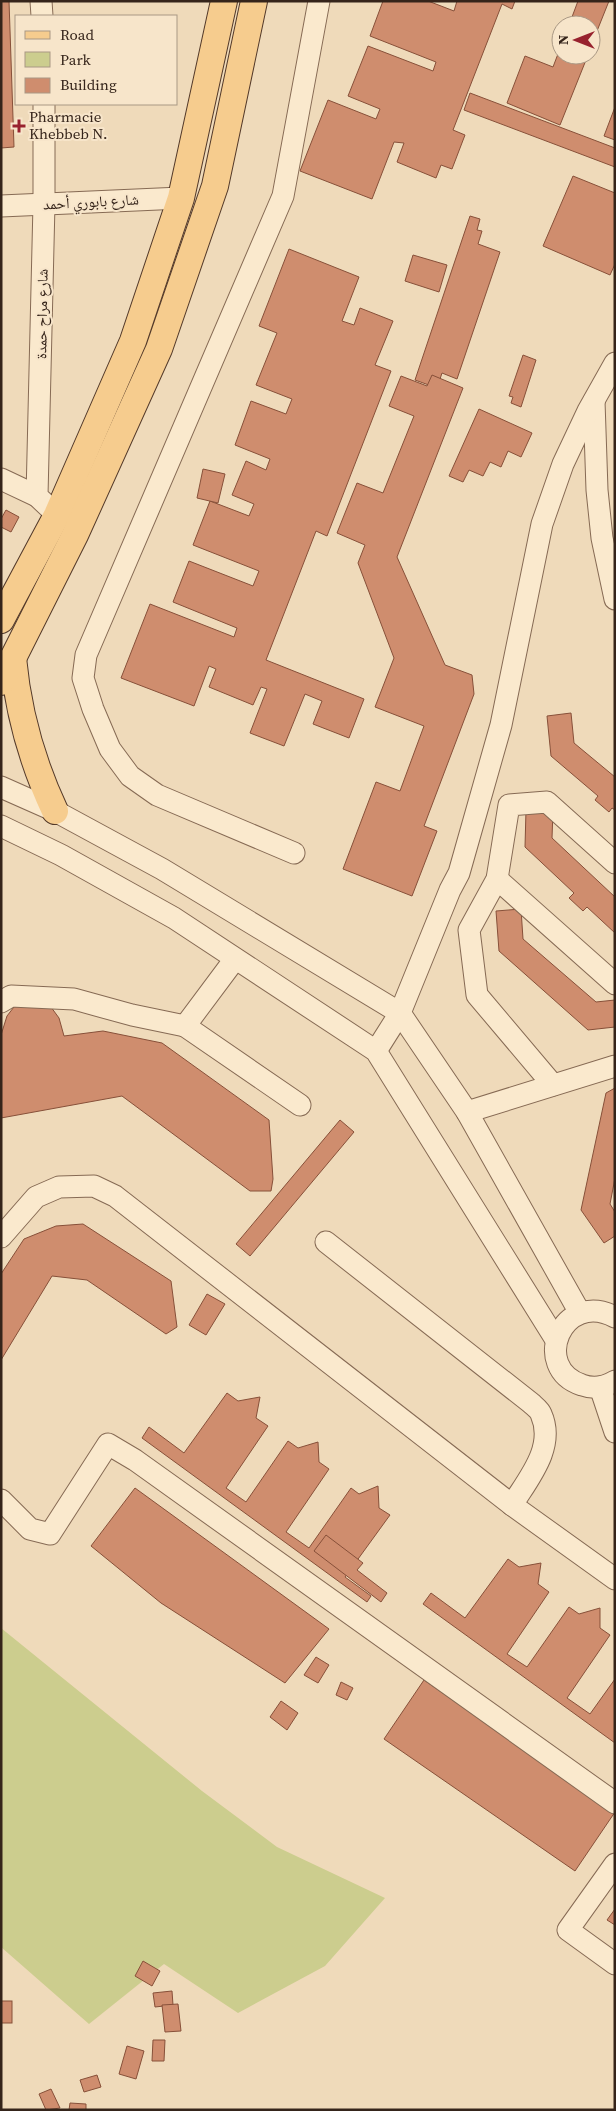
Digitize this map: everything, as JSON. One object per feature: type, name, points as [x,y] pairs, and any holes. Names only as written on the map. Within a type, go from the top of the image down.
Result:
[{"type":"main road","points":[[1,620],[57,515],[132,341],[181,198],[224,1]]},
{"type":"main road","points":[[1,682],[75,535],[159,349],[215,186],[254,1]]},
{"type":"main road","points":[[13,658],[26,737],[40,779],[55,811]]},
{"type":"street","points":[[40,1],[42,15]]},
{"type":"street","points":[[294,853],[157,795],[130,776],[110,749],[93,710],[83,678],[86,655],[283,196],[319,1]]},
{"type":"street","name":"شارع مراح حمدة","points":[[37,496],[44,204],[44,105]]},
{"type":"street","name":"شارع بابوري أحمد","points":[[1,206],[181,198]]},
{"type":"street","points":[[376,1052],[400,1013],[450,890],[459,873],[501,724],[542,524],[563,464],[594,399],[615,363]]},
{"type":"street","points":[[594,399],[597,490],[602,538],[615,600]]},
{"type":"street","points":[[1,479],[37,496],[57,515]]},
{"type":"street","points":[[1,787],[55,811],[162,869],[400,1013],[467,1112],[580,1312]]},
{"type":"street","points":[[553,1085],[477,995],[469,930],[498,879],[509,804],[547,802],[615,863]]},
{"type":"street","points":[[4,835],[61,855],[174,918],[376,1052],[556,1340]]},
{"type":"street","points":[[498,879],[615,984]]},
{"type":"street","points":[[185,1026],[235,959]]},
{"type":"street","points":[[1,1002],[11,996],[74,999],[132,1015],[185,1026],[300,1105]]},
{"type":"street","points":[[467,1112],[615,1066]]},
{"type":"street","points":[[1,1237],[36,1197],[59,1187],[94,1186],[115,1196],[512,1505],[615,1579]]},
{"type":"street","points":[[326,1242],[531,1403],[541,1413],[545,1434],[541,1459],[512,1505]]},
{"type":"street","points":[[615,1317],[606,1312],[593,1310],[580,1312],[561,1328],[556,1340],[557,1359],[565,1376],[575,1383],[588,1387],[608,1384],[615,1432]]},
{"type":"street","points":[[1,1500],[30,1529],[50,1534],[108,1444],[135,1460],[615,1803]]},
{"type":"street","points":[[615,1864],[568,1930],[615,1964]]},
{"type":"green space","points":[[1,1628],[202,1791],[277,1847],[385,1898],[325,1966],[238,2013],[164,1964],[89,2024],[1,1947]]},
{"type":"building","points":[[1,1],[9,1],[14,147],[1,148]]},
{"type":"building","points":[[383,1],[428,1],[454,11],[457,1],[515,1],[512,9],[502,4],[453,130],[465,135],[452,169],[441,165],[436,178],[397,162],[404,143],[394,142],[372,199],[300,171],[328,100],[376,119],[380,109],[348,96],[368,46],[433,71],[436,62],[370,36]]},
{"type":"building","points":[[578,1],[609,1],[601,21],[601,15],[573,15]]},
{"type":"building","points":[[525,56],[553,67],[554,65],[584,65],[560,125],[507,103]]},
{"type":"building","points":[[470,93],[615,148],[615,167],[464,110]]},
{"type":"building","points":[[615,107],[615,140],[604,136]]},
{"type":"building","points":[[573,176],[615,193],[615,264],[610,275],[543,246]]},
{"type":"building","points":[[470,216],[480,219],[477,230],[482,231],[478,244],[500,252],[457,379],[442,373],[437,388],[415,380]]},
{"type":"building","points":[[289,249],[359,277],[342,321],[354,325],[360,308],[393,321],[375,365],[391,371],[327,536],[316,531],[266,660],[364,699],[349,738],[313,724],[322,701],[305,694],[284,746],[250,733],[267,689],[261,687],[253,705],[209,687],[216,669],[209,666],[194,706],[121,678],[150,604],[234,637],[237,628],[173,602],[189,561],[253,586],[259,571],[193,545],[210,501],[249,516],[254,504],[232,495],[246,461],[266,470],[270,459],[235,445],[251,401],[286,414],[292,399],[256,385],[277,333],[259,326]]},
{"type":"building","points":[[413,255],[447,265],[439,292],[405,281]]},
{"type":"building","points":[[523,355],[536,360],[521,407],[511,403],[513,397],[509,396]]},
{"type":"building","points":[[432,375],[463,388],[397,557],[445,665],[472,675],[474,694],[424,826],[437,831],[412,896],[343,869],[376,782],[400,791],[424,726],[375,707],[394,658],[358,563],[365,545],[337,533],[357,483],[383,493],[414,416],[389,406],[401,376],[427,386]]},
{"type":"building","points":[[479,409],[532,433],[521,457],[508,451],[501,467],[490,462],[483,476],[469,470],[463,482],[449,476]]},
{"type":"building","points":[[203,469],[225,474],[218,503],[197,498]]},
{"type":"building","points":[[6,510],[19,517],[11,532],[1,527],[1,519]]},
{"type":"building","points":[[571,713],[574,743],[615,777],[615,810],[612,808],[609,812],[595,800],[598,796],[551,756],[547,716]]},
{"type":"building","points":[[526,810],[553,810],[552,838],[615,897],[615,933],[587,907],[583,911],[569,898],[574,893],[525,847]]},
{"type":"building","points":[[521,909],[523,939],[596,1002],[615,1000],[615,1027],[588,1030],[499,951],[496,911]]},
{"type":"building","points":[[17,1003],[48,1003],[59,1018],[64,1036],[103,1031],[162,1043],[269,1120],[273,1179],[271,1191],[250,1191],[122,1096],[1,1118],[1,1035],[7,1016]]},
{"type":"building","points":[[615,1088],[615,1178],[610,1204],[615,1212],[615,1236],[604,1243],[581,1210],[606,1093]]},
{"type":"building","points":[[340,1120],[354,1132],[250,1256],[236,1244]]},
{"type":"building","points":[[83,1224],[171,1281],[177,1327],[166,1334],[87,1280],[52,1276],[1,1360],[1,1274],[24,1239],[56,1226]]},
{"type":"building","points":[[207,1294],[225,1304],[206,1335],[189,1325]]},
{"type":"building","points":[[227,1393],[238,1401],[260,1397],[256,1418],[268,1426],[226,1488],[246,1502],[288,1441],[298,1448],[318,1442],[319,1462],[329,1469],[286,1532],[309,1548],[351,1488],[359,1494],[378,1486],[379,1508],[390,1515],[345,1577],[371,1596],[367,1602],[142,1438],[149,1427],[184,1453]]},
{"type":"building","points":[[135,1488],[329,1629],[285,1683],[161,1603],[91,1546]]},
{"type":"building","points":[[326,1535],[363,1563],[357,1570],[387,1593],[381,1602],[314,1551]]},
{"type":"building","points":[[508,1559],[519,1567],[541,1563],[538,1584],[549,1592],[507,1654],[527,1667],[569,1607],[579,1614],[600,1608],[600,1628],[610,1635],[567,1698],[590,1714],[615,1679],[615,1743],[423,1604],[431,1593],[465,1618]]},
{"type":"building","points":[[316,1657],[329,1665],[318,1683],[304,1675]]},
{"type":"building","points":[[424,1680],[615,1812],[575,1871],[384,1739]]},
{"type":"building","points":[[341,1682],[353,1688],[347,1700],[336,1695]]},
{"type":"building","points":[[281,1701],[298,1713],[287,1730],[270,1717]]},
{"type":"building","points":[[615,1909],[615,1925],[607,1920]]},
{"type":"building","points":[[143,1961],[160,1971],[152,1986],[135,1976]]},
{"type":"building","points":[[172,1991],[173,2005],[155,2007],[153,1993]]},
{"type":"building","points":[[1,2001],[12,2001],[12,2023],[1,2023]]},
{"type":"building","points":[[178,2004],[181,2031],[165,2032],[162,2005]]},
{"type":"building","points":[[153,2040],[165,2040],[164,2061],[152,2061]]},
{"type":"building","points":[[127,2046],[144,2051],[136,2079],[119,2074]]},
{"type":"building","points":[[97,2075],[101,2087],[84,2092],[80,2080]]},
{"type":"building","points":[[51,2089],[60,2108],[46,2110],[39,2094]]},
{"type":"building","points":[[70,2103],[86,2104],[86,2110],[69,2110]]},
{"type":"place","name":"Pharmacie Khebbeb N.","points":[[19,126]]}]
